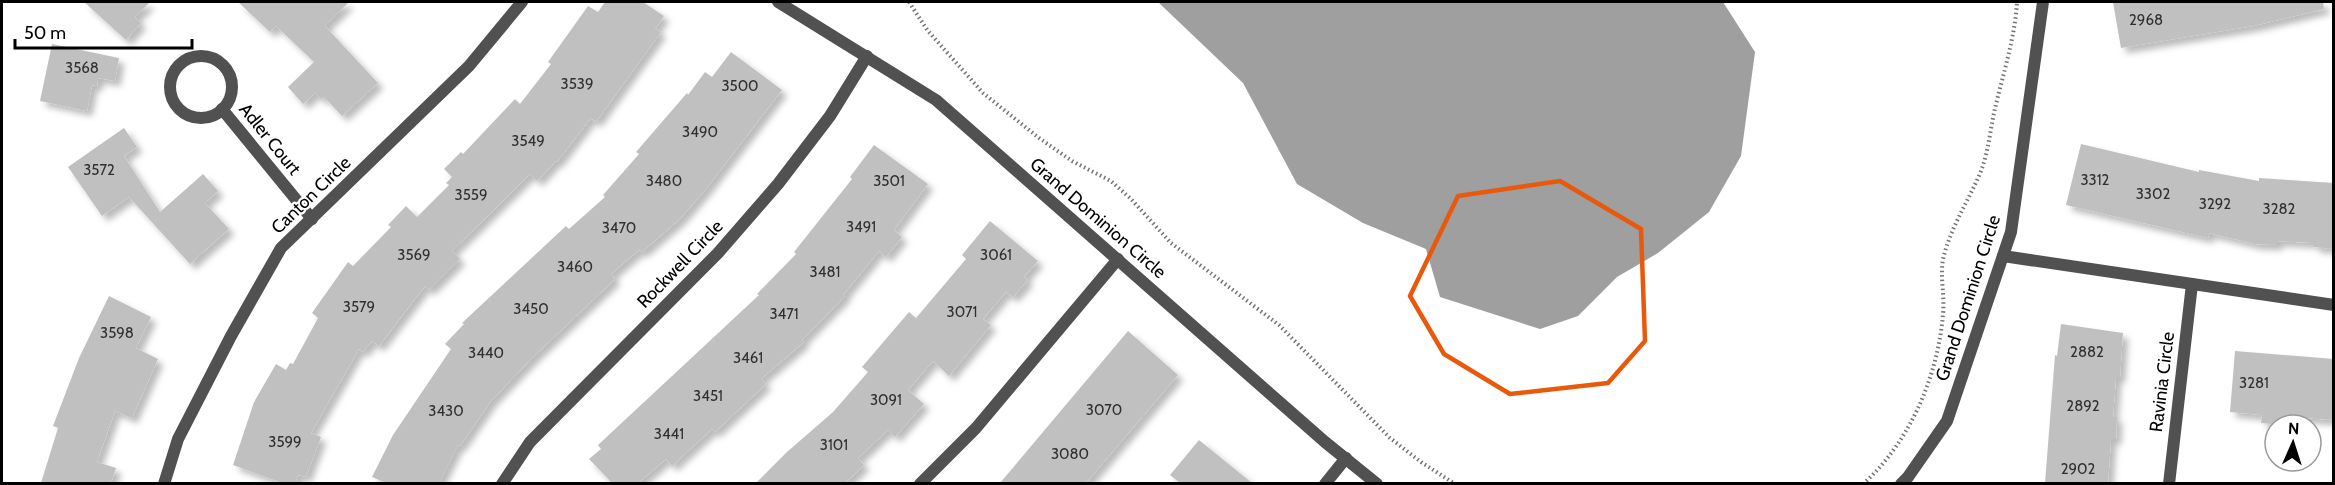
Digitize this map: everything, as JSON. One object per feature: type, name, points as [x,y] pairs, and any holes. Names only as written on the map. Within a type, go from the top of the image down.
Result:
[{"type":"street","name":"Canton Circle","points":[[164,483],[178,439],[231,336],[281,249],[469,66],[522,2]]},
{"type":"street","name":"Grand Dominion Circle","points":[[778,2],[936,100],[1377,483]]},
{"type":"street","name":"Grand Dominion Circle","points":[[1901,483],[1908,477],[1947,421],[2011,232],[2043,2]]},
{"type":"street","name":"Rockwell Circle","points":[[502,483],[530,442],[718,253],[778,184],[830,116],[867,56]]},
{"type":"street","name":"Adler Court","points":[[193,57],[213,58],[228,72],[232,81],[232,91],[229,101],[222,109],[204,117],[194,117],[177,106],[170,88],[176,69],[183,62],[193,57]]},
{"type":"street","name":"Adler Court","points":[[222,109],[312,219]]},
{"type":"street","points":[[2003,256],[2334,305]]},
{"type":"street","points":[[920,483],[976,428],[1118,259]]},
{"type":"street","name":"Ravinia Circle","points":[[2169,483],[2192,284]]},
{"type":"street","points":[[1325,483],[1346,458]]},
{"type":"path","points":[[909,2],[928,31],[983,93],[1064,155],[1111,181],[1171,243],[1279,325],[1390,438],[1421,462],[1455,483]]},
{"type":"path","points":[[1863,483],[1897,445],[1919,409],[1931,374],[1941,336],[1944,302],[1943,257],[1957,219],[1981,170],[2009,50],[2017,2]]},
{"type":"highlighted area","points":[[1560,181],[1641,229],[1645,341],[1608,383],[1510,394],[1444,354],[1410,296],[1458,196]]},
{"type":"shaded area","points":[[1158,2],[1723,2],[1755,52],[1741,156],[1709,212],[1658,253],[1617,277],[1578,316],[1540,329],[1440,297],[1426,249],[1363,223],[1297,184],[1243,83]]},
{"type":"building","points":[[84,2],[150,2],[135,17],[141,23],[126,40]]},
{"type":"building","points":[[238,2],[349,2],[325,26],[378,83],[342,116],[324,97],[321,99],[315,93],[303,104],[288,87],[314,62],[276,26],[270,32]]},
{"type":"building","points":[[605,2],[643,2],[664,16],[655,29],[661,32],[596,122],[591,118],[557,162],[537,181],[530,174],[452,251],[460,259],[429,290],[425,286],[379,346],[372,341],[363,352],[359,349],[311,433],[321,437],[306,477],[298,475],[295,483],[282,483],[233,465],[254,402],[276,364],[286,370],[290,363],[293,364],[318,318],[312,313],[348,262],[353,266],[391,227],[388,225],[406,206],[417,217],[449,185],[446,183],[452,177],[444,169],[461,152],[463,154],[515,99],[520,104],[551,64],[548,62],[588,6],[598,12]]},
{"type":"building","points":[[2113,2],[2323,2],[2324,9],[2253,26],[2121,48]]},
{"type":"building","points":[[52,44],[119,58],[115,81],[98,78],[97,86],[92,85],[87,111],[40,101]]},
{"type":"building","points":[[731,52],[782,90],[706,189],[680,219],[642,252],[639,250],[611,274],[615,279],[532,358],[491,401],[460,446],[458,445],[439,483],[386,483],[372,477],[393,435],[451,349],[445,344],[464,324],[462,323],[566,226],[569,229],[605,197],[603,195],[639,154],[636,152],[687,93],[688,95],[705,72],[712,77]]},
{"type":"building","points":[[124,128],[137,147],[124,156],[160,212],[203,174],[218,191],[205,203],[229,229],[190,264],[129,197],[102,216],[68,167]]},
{"type":"building","points":[[2081,144],[2199,172],[2199,170],[2259,181],[2259,178],[2334,183],[2334,249],[2314,247],[2314,243],[2277,241],[2277,245],[2255,244],[2209,233],[2208,238],[2066,205]]},
{"type":"building","points":[[874,145],[928,184],[894,230],[902,237],[886,257],[879,251],[844,294],[845,296],[802,340],[804,342],[761,379],[766,384],[715,432],[712,429],[672,466],[666,459],[638,483],[612,483],[589,459],[601,449],[598,445],[759,295],[757,294],[796,254],[794,252],[852,179],[850,177]]},
{"type":"building","points":[[990,221],[1038,261],[1024,277],[1028,280],[1013,297],[1006,292],[983,319],[991,325],[949,376],[933,361],[908,390],[924,404],[895,437],[888,430],[858,458],[864,465],[845,483],[756,483],[833,412],[868,372],[862,367],[909,312],[916,318],[966,259],[962,255]]},
{"type":"building","points":[[109,296],[151,317],[136,348],[158,359],[132,418],[115,411],[97,462],[116,468],[111,483],[41,483],[58,428],[53,426],[79,358]]},
{"type":"building","points":[[2061,324],[2123,333],[2120,377],[2116,377],[2113,417],[2117,417],[2116,439],[2111,439],[2108,483],[2045,483],[2055,355],[2057,356]]},
{"type":"building","points":[[1128,331],[1178,375],[1086,483],[1000,483]]},
{"type":"building","points":[[2235,351],[2334,359],[2334,420],[2323,419],[2323,413],[2263,413],[2263,423],[2261,423],[2262,415],[2230,412]]},
{"type":"building","points":[[1199,440],[1252,483],[1180,483],[1170,475]]}]
